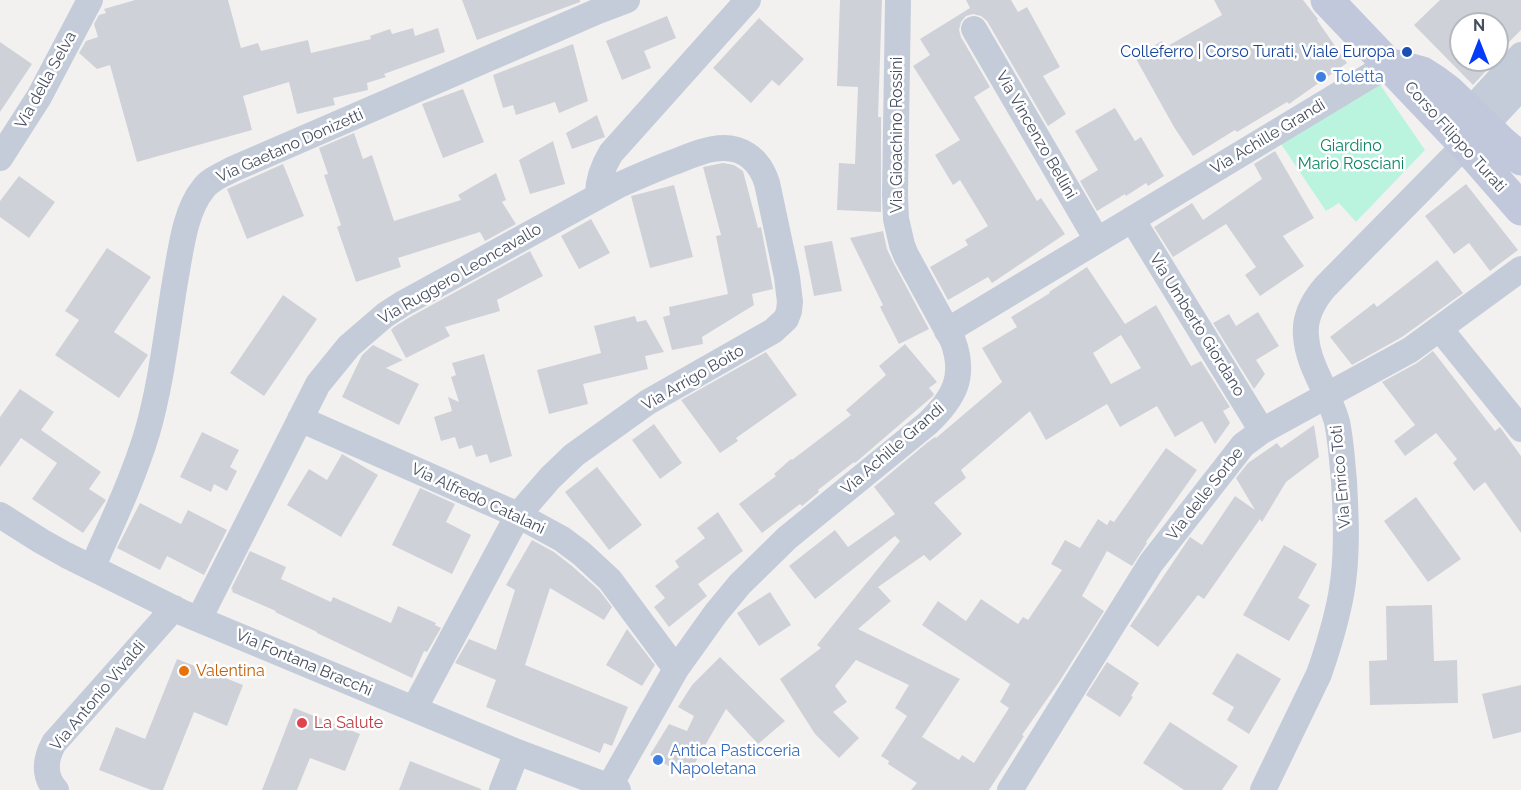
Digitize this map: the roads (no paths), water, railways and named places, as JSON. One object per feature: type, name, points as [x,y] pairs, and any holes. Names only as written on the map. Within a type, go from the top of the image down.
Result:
[{"type":"main road","points":[[1328,0],[1388,65]]},
{"type":"main road","name":"Corso Filippo Turati","points":[[1388,65],[1409,69],[1429,77],[1443,87],[1473,128],[1521,209]]},
{"type":"main road","name":"Corso Filippo Turati","points":[[1473,128],[1500,141],[1521,159]]},
{"type":"street","name":"Via della Selva","points":[[0,158],[39,97],[90,0]]},
{"type":"street","points":[[603,5],[627,0]]},
{"type":"street","points":[[598,195],[600,179],[606,160],[611,153],[748,0]]},
{"type":"street","name":"Via Gioachino Rossini","points":[[898,0],[896,219],[902,245],[910,265],[947,331]]},
{"type":"street","name":"Via Gaetano Donizetti","points":[[92,568],[128,486],[147,432],[162,371],[181,246],[191,210],[205,186],[233,169],[603,5]]},
{"type":"street","name":"Via Vincenzo Bellini","points":[[974,29],[1097,240]]},
{"type":"street","points":[[1473,128],[1521,55]]},
{"type":"street","name":"Via Achille Grandi","points":[[613,788],[676,669],[740,584],[774,549],[928,423],[948,402],[955,390],[959,369],[956,351],[947,331],[1388,65]]},
{"type":"street","points":[[1473,128],[1521,87]]},
{"type":"street","name":"Via Enrico Toti","points":[[1263,790],[1319,674],[1332,635],[1341,594],[1346,543],[1344,486],[1338,430],[1334,412],[1307,347],[1306,322],[1311,307],[1320,293],[1473,128]]},
{"type":"street","name":"Via Arrigo Boito","points":[[414,709],[518,515],[550,478],[588,445],[648,402],[773,331],[786,318],[789,310],[787,277],[766,183],[756,162],[745,153],[723,148],[707,150],[651,170],[598,195]]},
{"type":"street","name":"Via Ruggero Leoncavallo","points":[[199,619],[318,384],[349,346],[373,324],[402,304],[598,195]]},
{"type":"street","name":"Via Umberto Giordano","points":[[1132,219],[1262,431]]},
{"type":"street","name":"Via delle Sorbe","points":[[1011,790],[1151,562],[1238,451],[1262,431],[1401,355],[1521,269]]},
{"type":"street","points":[[1440,329],[1521,429]]},
{"type":"street","name":"Via Alfredo Catalani","points":[[300,419],[518,515],[562,539],[597,567],[622,594],[676,669]]},
{"type":"street","name":"Via Fontana Bracchi","points":[[0,514],[41,542],[174,608],[517,752],[613,788]]},
{"type":"street","name":"Via Antonio Vivaldi","points":[[56,790],[48,777],[46,765],[54,743],[174,608]]},
{"type":"street","points":[[502,790],[517,752]]},
{"type":"place","name":"Colleferro | Corso Turati, Viale Europa","points":[[1407,52]]},
{"type":"place","name":"Toletta","points":[[1321,77]]},
{"type":"place","name":"Valentina","points":[[184,671]]},
{"type":"place","name":"La Salute","points":[[302,723]]},
{"type":"place","name":"Antica Pasticceria Napoletana","points":[[658,760]]},
{"type":"park label","name":"Giardino Mario Rosciani","points":[[1351,155]]}]
